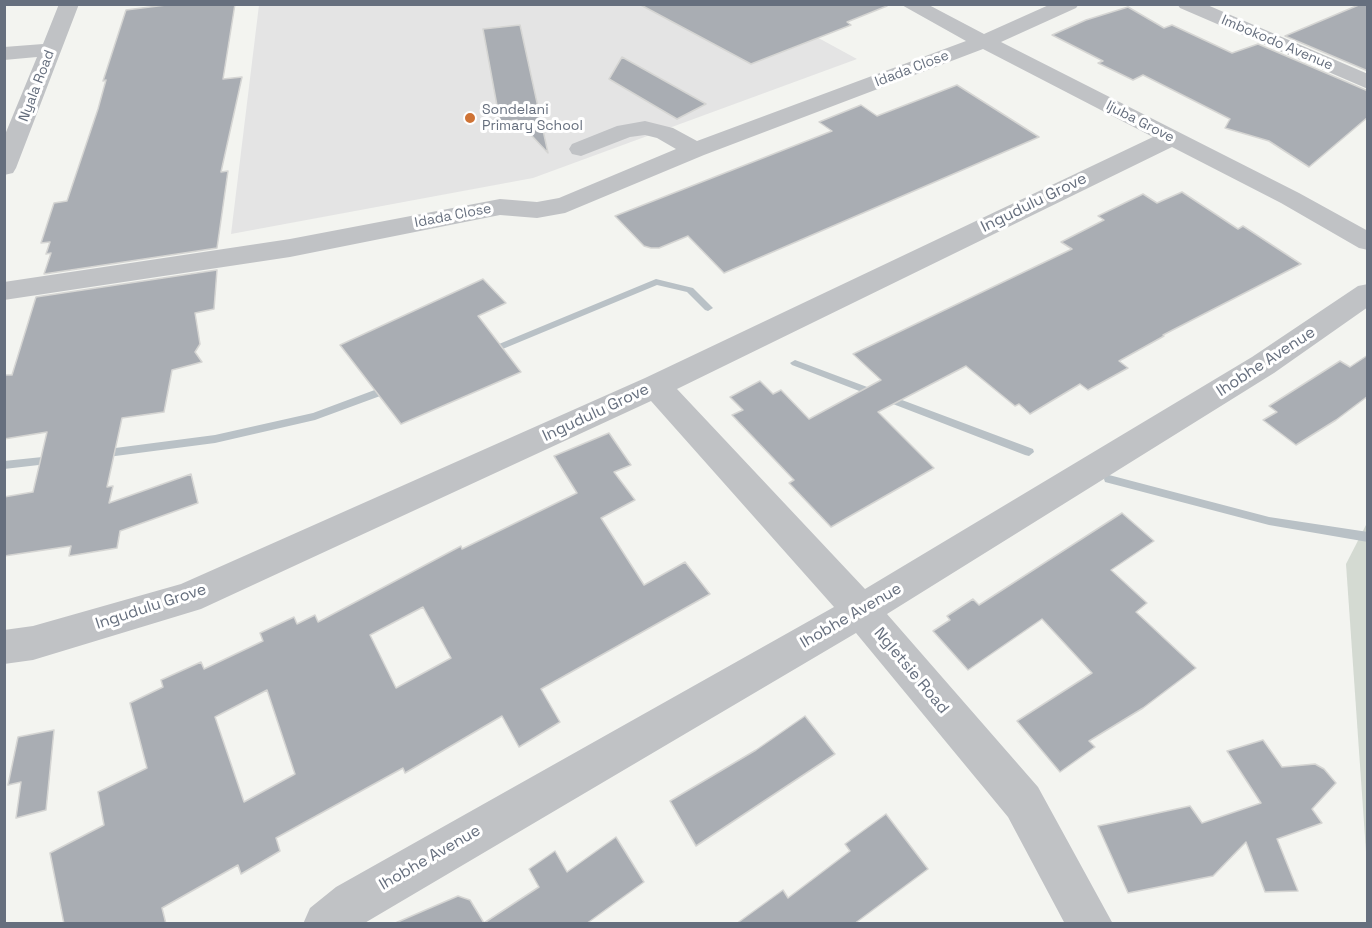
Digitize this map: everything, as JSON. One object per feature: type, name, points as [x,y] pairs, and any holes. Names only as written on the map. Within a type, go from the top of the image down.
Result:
[{"type":"street","name":"Nyala Road","points":[[4,168],[69,4]]},
{"type":"street","name":"Ijuba Grove","points":[[910,4],[1319,213],[1368,242]]},
{"type":"street","name":"Idada Close","points":[[4,291],[290,248],[500,207],[537,210],[565,205],[696,150],[984,42],[1069,4]]},
{"type":"street","name":"Imbokodo Avenue","points":[[1187,4],[1368,82]]},
{"type":"street","points":[[4,54],[52,49]]},
{"type":"street","points":[[581,149],[625,131],[645,128],[665,132],[696,150]]},
{"type":"street","name":"Ingudulu Grove","points":[[4,647],[33,643],[188,598],[657,386],[1171,138]]},
{"type":"street","name":"Ihobhe Avenue","points":[[326,924],[352,903],[861,611],[1253,371],[1368,293]]},
{"type":"street","name":"Ngletsie Road","points":[[657,386],[861,611],[1023,802],[1090,924]]},
{"type":"shaded area","name":"Sondelani Primary School","points":[[259,5],[758,5],[857,59],[533,178],[231,234]]},
{"type":"shaded area","points":[[1367,523],[1367,866],[1346,564]]},
{"type":"building","points":[[174,4],[235,4],[223,79],[242,77],[221,172],[228,171],[217,248],[44,274],[51,253],[46,254],[50,242],[41,243],[54,203],[67,201],[98,109],[106,80],[103,81],[126,10]]},
{"type":"building","points":[[639,4],[886,4],[887,6],[847,22],[851,25],[751,64]]},
{"type":"building","points":[[1361,4],[1368,4],[1368,71],[1285,36]]},
{"type":"building","points":[[1128,7],[1164,28],[1172,25],[1232,53],[1258,44],[1368,91],[1368,117],[1309,167],[1269,141],[1225,128],[1230,119],[1143,75],[1133,80],[1098,63],[1103,61],[1052,35],[1086,20]]},
{"type":"building","points":[[520,25],[548,153],[517,120],[500,122],[483,29]]},
{"type":"building","points":[[622,57],[706,104],[677,119],[609,79]]},
{"type":"building","points":[[957,85],[1039,137],[724,273],[688,236],[659,248],[651,248],[644,246],[615,216],[832,131],[819,122],[861,105],[877,116]]},
{"type":"building","points":[[1182,192],[1238,229],[1243,226],[1301,264],[1163,335],[1119,361],[1128,368],[1088,390],[1080,384],[1030,414],[1019,404],[1015,406],[966,366],[878,412],[934,468],[831,527],[789,483],[794,480],[732,415],[743,410],[730,397],[760,381],[773,394],[781,390],[809,419],[881,380],[853,354],[1072,249],[1061,242],[1104,220],[1098,216],[1143,194],[1157,203]]},
{"type":"building","points":[[217,270],[214,309],[195,313],[200,344],[195,352],[202,362],[172,370],[164,412],[122,418],[107,487],[113,486],[109,503],[191,474],[198,503],[120,531],[117,548],[69,556],[71,546],[4,556],[4,497],[33,492],[47,432],[4,439],[4,375],[12,375],[36,297]]},
{"type":"building","points":[[483,279],[506,303],[478,316],[521,372],[401,424],[340,345]]},
{"type":"building","points":[[1368,355],[1368,396],[1336,420],[1296,445],[1263,420],[1277,412],[1269,406],[1340,361],[1350,367]]},
{"type":"building","points":[[609,433],[631,465],[614,472],[635,500],[601,518],[644,585],[685,562],[710,594],[541,689],[560,722],[519,747],[502,716],[405,773],[403,768],[276,838],[280,851],[241,874],[238,865],[162,908],[166,924],[64,924],[50,853],[104,825],[98,792],[147,768],[130,703],[163,687],[161,680],[201,662],[204,669],[263,641],[260,633],[294,617],[297,624],[315,615],[318,622],[461,546],[462,549],[577,493],[554,456]],"holes":[[[423,607],[451,658],[396,688],[370,635]],[[267,690],[295,774],[244,802],[215,717]]]},
{"type":"building","points":[[1122,513],[1154,541],[1111,570],[1147,603],[1136,612],[1196,668],[1143,708],[1089,741],[1095,747],[1060,772],[1017,721],[1092,673],[1042,619],[968,670],[933,631],[950,620],[947,616],[973,599],[979,605]]},
{"type":"building","points":[[805,716],[835,754],[696,846],[670,801],[756,750]]},
{"type":"building","points":[[54,730],[46,810],[16,818],[21,782],[8,785],[18,737]]},
{"type":"building","points":[[1263,740],[1282,767],[1315,764],[1324,769],[1336,783],[1312,809],[1322,823],[1277,839],[1298,891],[1265,892],[1246,842],[1213,876],[1128,893],[1098,826],[1190,806],[1202,823],[1261,803],[1227,751]]},
{"type":"building","points":[[886,814],[928,869],[854,924],[736,924],[783,890],[788,898],[850,851],[845,844]]},
{"type":"building","points":[[616,837],[644,882],[586,924],[393,924],[458,896],[470,900],[484,923],[539,887],[529,869],[555,851],[567,872]]},
{"type":"waterway","points":[[490,351],[656,282],[690,290],[708,308]]},
{"type":"waterway","points":[[795,363],[1029,452]]},
{"type":"waterway","points":[[100,454],[215,439],[315,416],[388,389]]},
{"type":"waterway","points":[[4,465],[52,460]]},
{"type":"waterway","points":[[1109,479],[1269,521],[1368,537]]},
{"type":"place","name":"Sondelani Primary School","points":[[470,118]]}]
